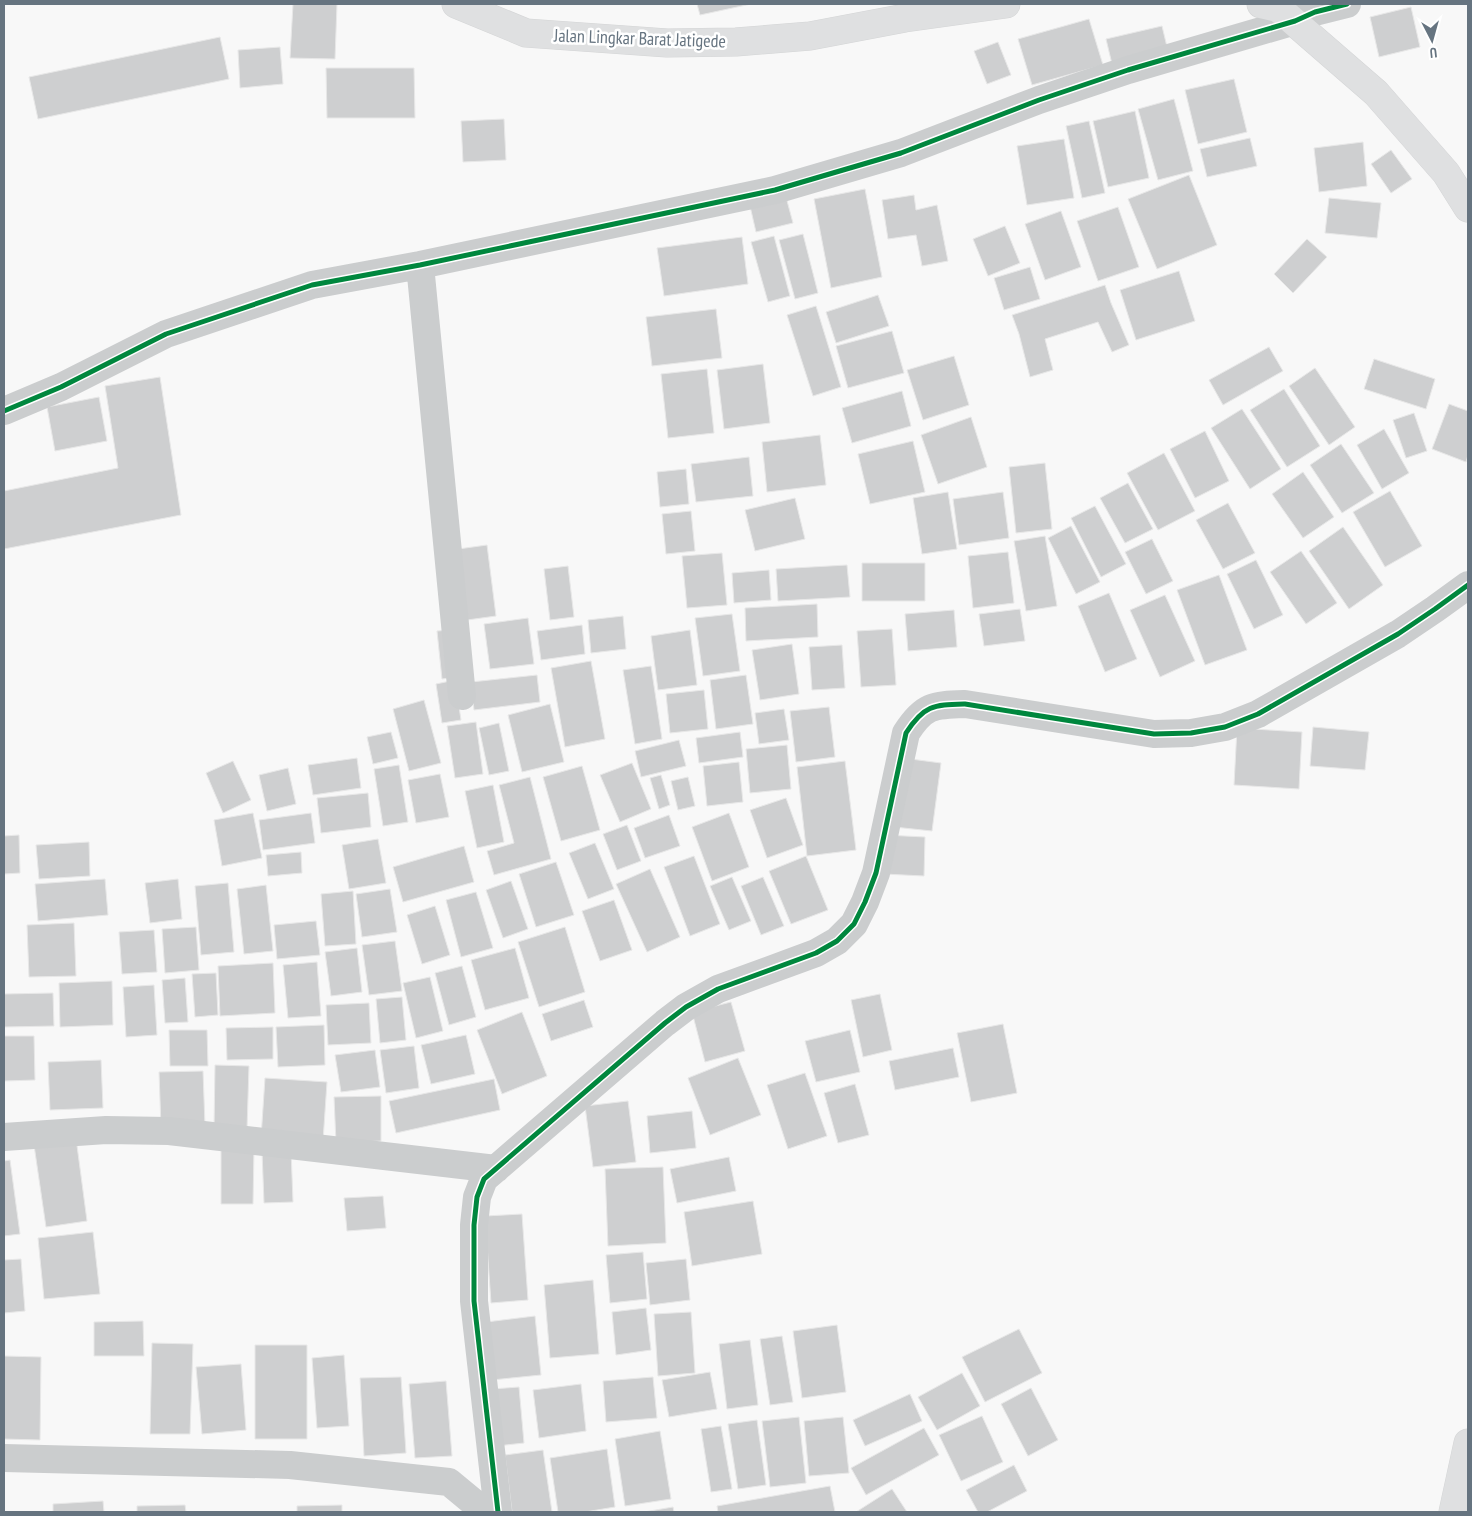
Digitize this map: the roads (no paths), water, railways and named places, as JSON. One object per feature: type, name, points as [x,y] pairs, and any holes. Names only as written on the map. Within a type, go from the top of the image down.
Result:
[{"type":"main road","name":"Jalan Lingkar Barat Jatigede","points":[[456,4],[526,33],[667,43],[736,42],[810,36],[904,18],[1006,4]]},
{"type":"main road","points":[[1261,4],[1278,8],[1376,93],[1446,174],[1468,208]]},
{"type":"main road","points":[[1453,1512],[1468,1443]]},
{"type":"street","points":[[4,411],[61,387],[166,334],[312,285],[420,265],[784,187],[901,153],[1039,100],[1128,70],[1295,22],[1315,12],[1347,4]]},
{"type":"street","points":[[420,265],[462,696]]},
{"type":"street","points":[[498,1512],[474,1301],[474,1225],[477,1197],[484,1180],[658,1029],[686,1007],[718,990],[816,953],[837,941],[854,924],[876,873],[906,733],[923,711],[940,705],[965,704],[1154,734],[1191,733],[1225,727],[1258,714],[1398,634],[1468,585]]},
{"type":"street","points":[[4,1137],[106,1130],[169,1130],[496,1169]]},
{"type":"street","points":[[4,1458],[290,1465],[449,1482],[478,1506],[481,1512]]}]
